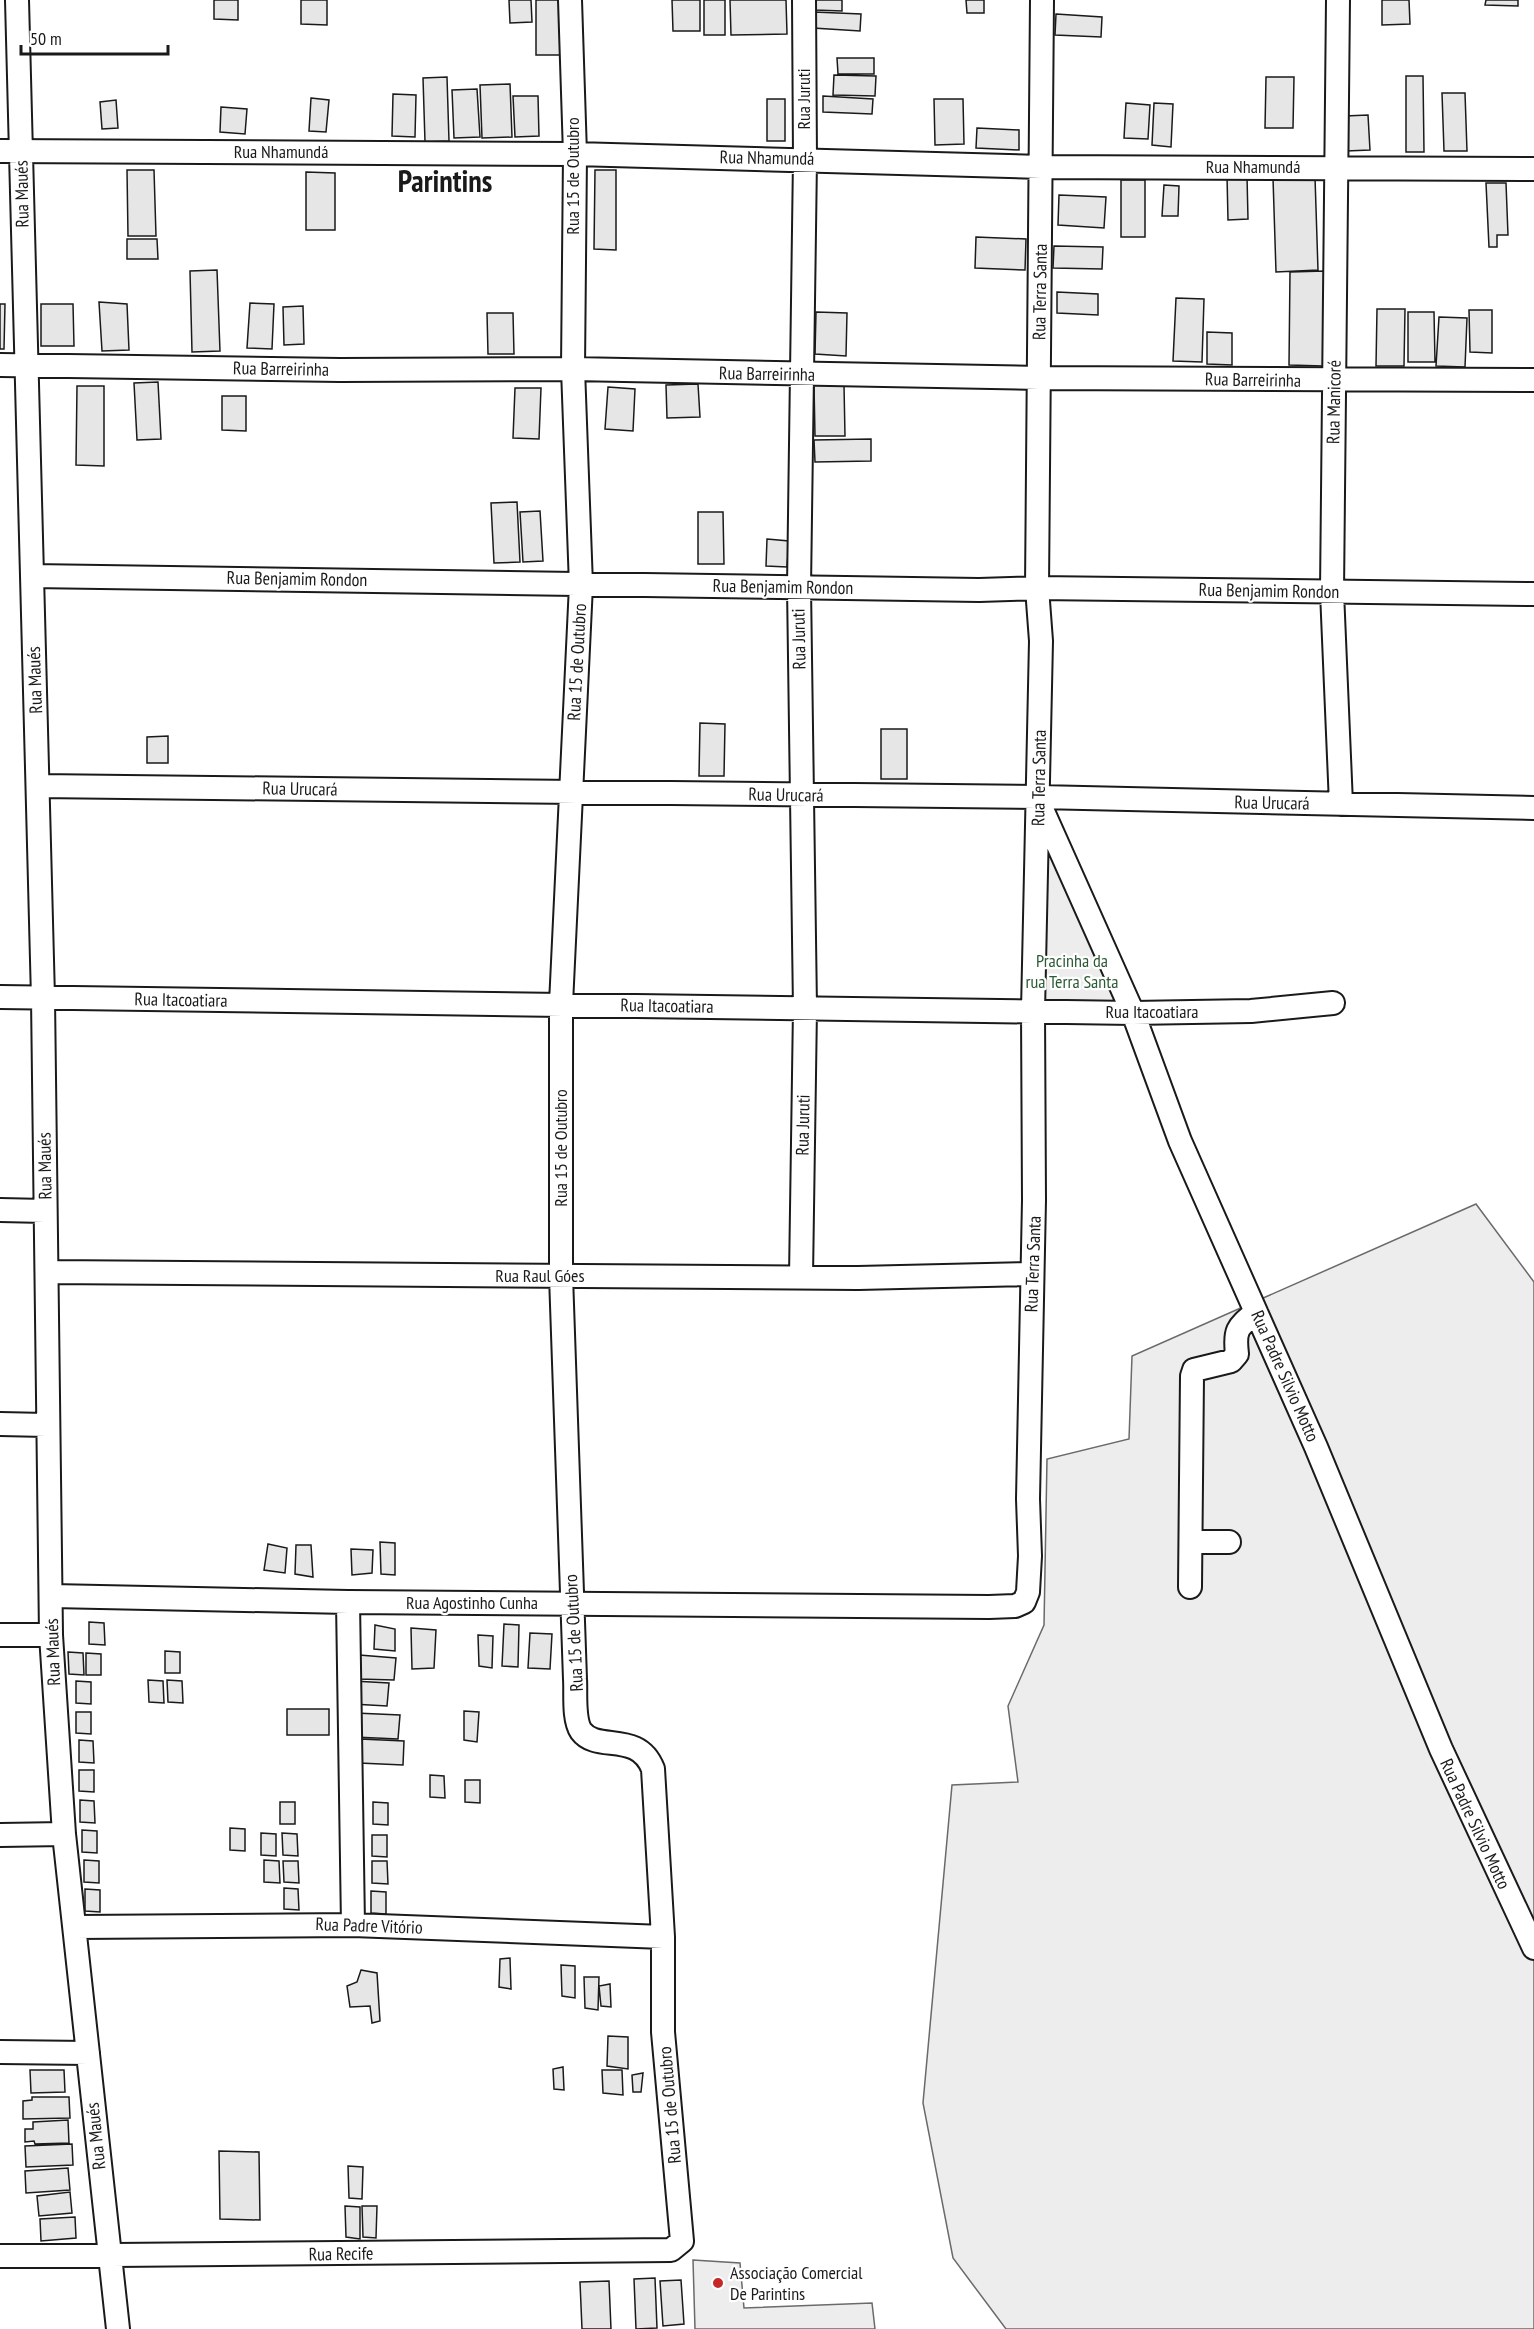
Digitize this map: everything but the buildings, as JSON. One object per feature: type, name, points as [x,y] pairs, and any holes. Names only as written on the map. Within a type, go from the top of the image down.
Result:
[{"type":"street","name":"Rua Maués","points":[[17,0],[17,78],[11,151],[25,365],[39,786],[45,1211],[48,1272],[46,1425],[52,1596],[51,1635],[64,1834],[108,2254],[118,2329]]},
{"type":"street","name":"Rua 15 de Outubro","points":[[570,0],[575,154],[573,369],[581,585],[569,792],[561,1004],[561,1276],[572,1604],[578,1722],[581,1731],[594,1739],[633,1747],[650,1759],[653,1768],[663,1937],[663,2032],[681,2232],[680,2245]]},
{"type":"street","name":"Rua Juruti","points":[[801,1277],[805,1008],[799,587],[805,159],[804,0]]},
{"type":"street","name":"Rua Terra Santa","points":[[1030,1556],[1028,1499],[1034,1200],[1033,1011],[1041,641],[1037,588],[1042,0]]},
{"type":"street","name":"Rua Manicoré","points":[[1338,0],[1332,592],[1341,804]]},
{"type":"street","name":"Rua Nhamundá","points":[[11,151],[575,154],[1041,167],[1534,169]]},
{"type":"street","name":"Rua Barreirinha","points":[[0,365],[340,370],[573,369],[801,375],[1335,381],[1534,380]]},
{"type":"street","name":"Rua Benjamim Rondon","points":[[32,576],[979,590],[1037,588],[1534,594]]},
{"type":"street","name":"Rua Urucará","points":[[39,786],[1534,808]]},
{"type":"street","name":"Rua Padre Silvio Motto","points":[[1039,800],[1132,1013],[1180,1141],[1316,1447],[1441,1749],[1534,1948]]},
{"type":"street","name":"Rua Itacoatiara","points":[[0,998],[1132,1013],[1251,1011],[1333,1003]]},
{"type":"street","points":[[0,1210],[45,1211]]},
{"type":"street","name":"Rua Raul Góes","points":[[48,1272],[801,1277],[1032,1274]]},
{"type":"street","points":[[1190,1587],[1192,1376],[1194,1370],[1231,1361],[1237,1354],[1235,1334],[1239,1326],[1256,1312]]},
{"type":"street","points":[[0,1424],[46,1425]]},
{"type":"street","points":[[1191,1542],[1229,1542]]},
{"type":"street","name":"Rua Agostinho Cunha","points":[[52,1596],[348,1602],[1015,1606],[1024,1602],[1028,1592],[1030,1556]]},
{"type":"street","points":[[348,1602],[353,1925]]},
{"type":"street","points":[[0,1635],[51,1635]]},
{"type":"street","points":[[0,1835],[64,1834]]},
{"type":"street","name":"Rua Padre Vitório","points":[[75,1927],[353,1925],[663,1937]]},
{"type":"street","points":[[0,2052],[88,2053]]},
{"type":"street","name":"Rua Recife","points":[[0,2256],[108,2254],[239,2256],[671,2250],[680,2245]]},
{"type":"green space","name":"Pracinha da rua Terra Santa","points":[[1039,798],[1129,1010],[1033,1010]]},
{"type":"green space","points":[[1476,1204],[1534,1282],[1534,2329],[1006,2329],[953,2258],[923,2103],[952,1785],[1018,1782],[1008,1706],[1044,1625],[1047,1459],[1129,1439],[1132,1356]]},
{"type":"green space","name":"Associação Comercial De Parintins","points":[[693,2260],[740,2263],[744,2308],[872,2303],[875,2329],[695,2329]]},
{"type":"place","name":"Associação Comercial De Parintins","points":[[718,2283]]},
{"type":"district","name":"Parintins","points":[[445,182]]}]
